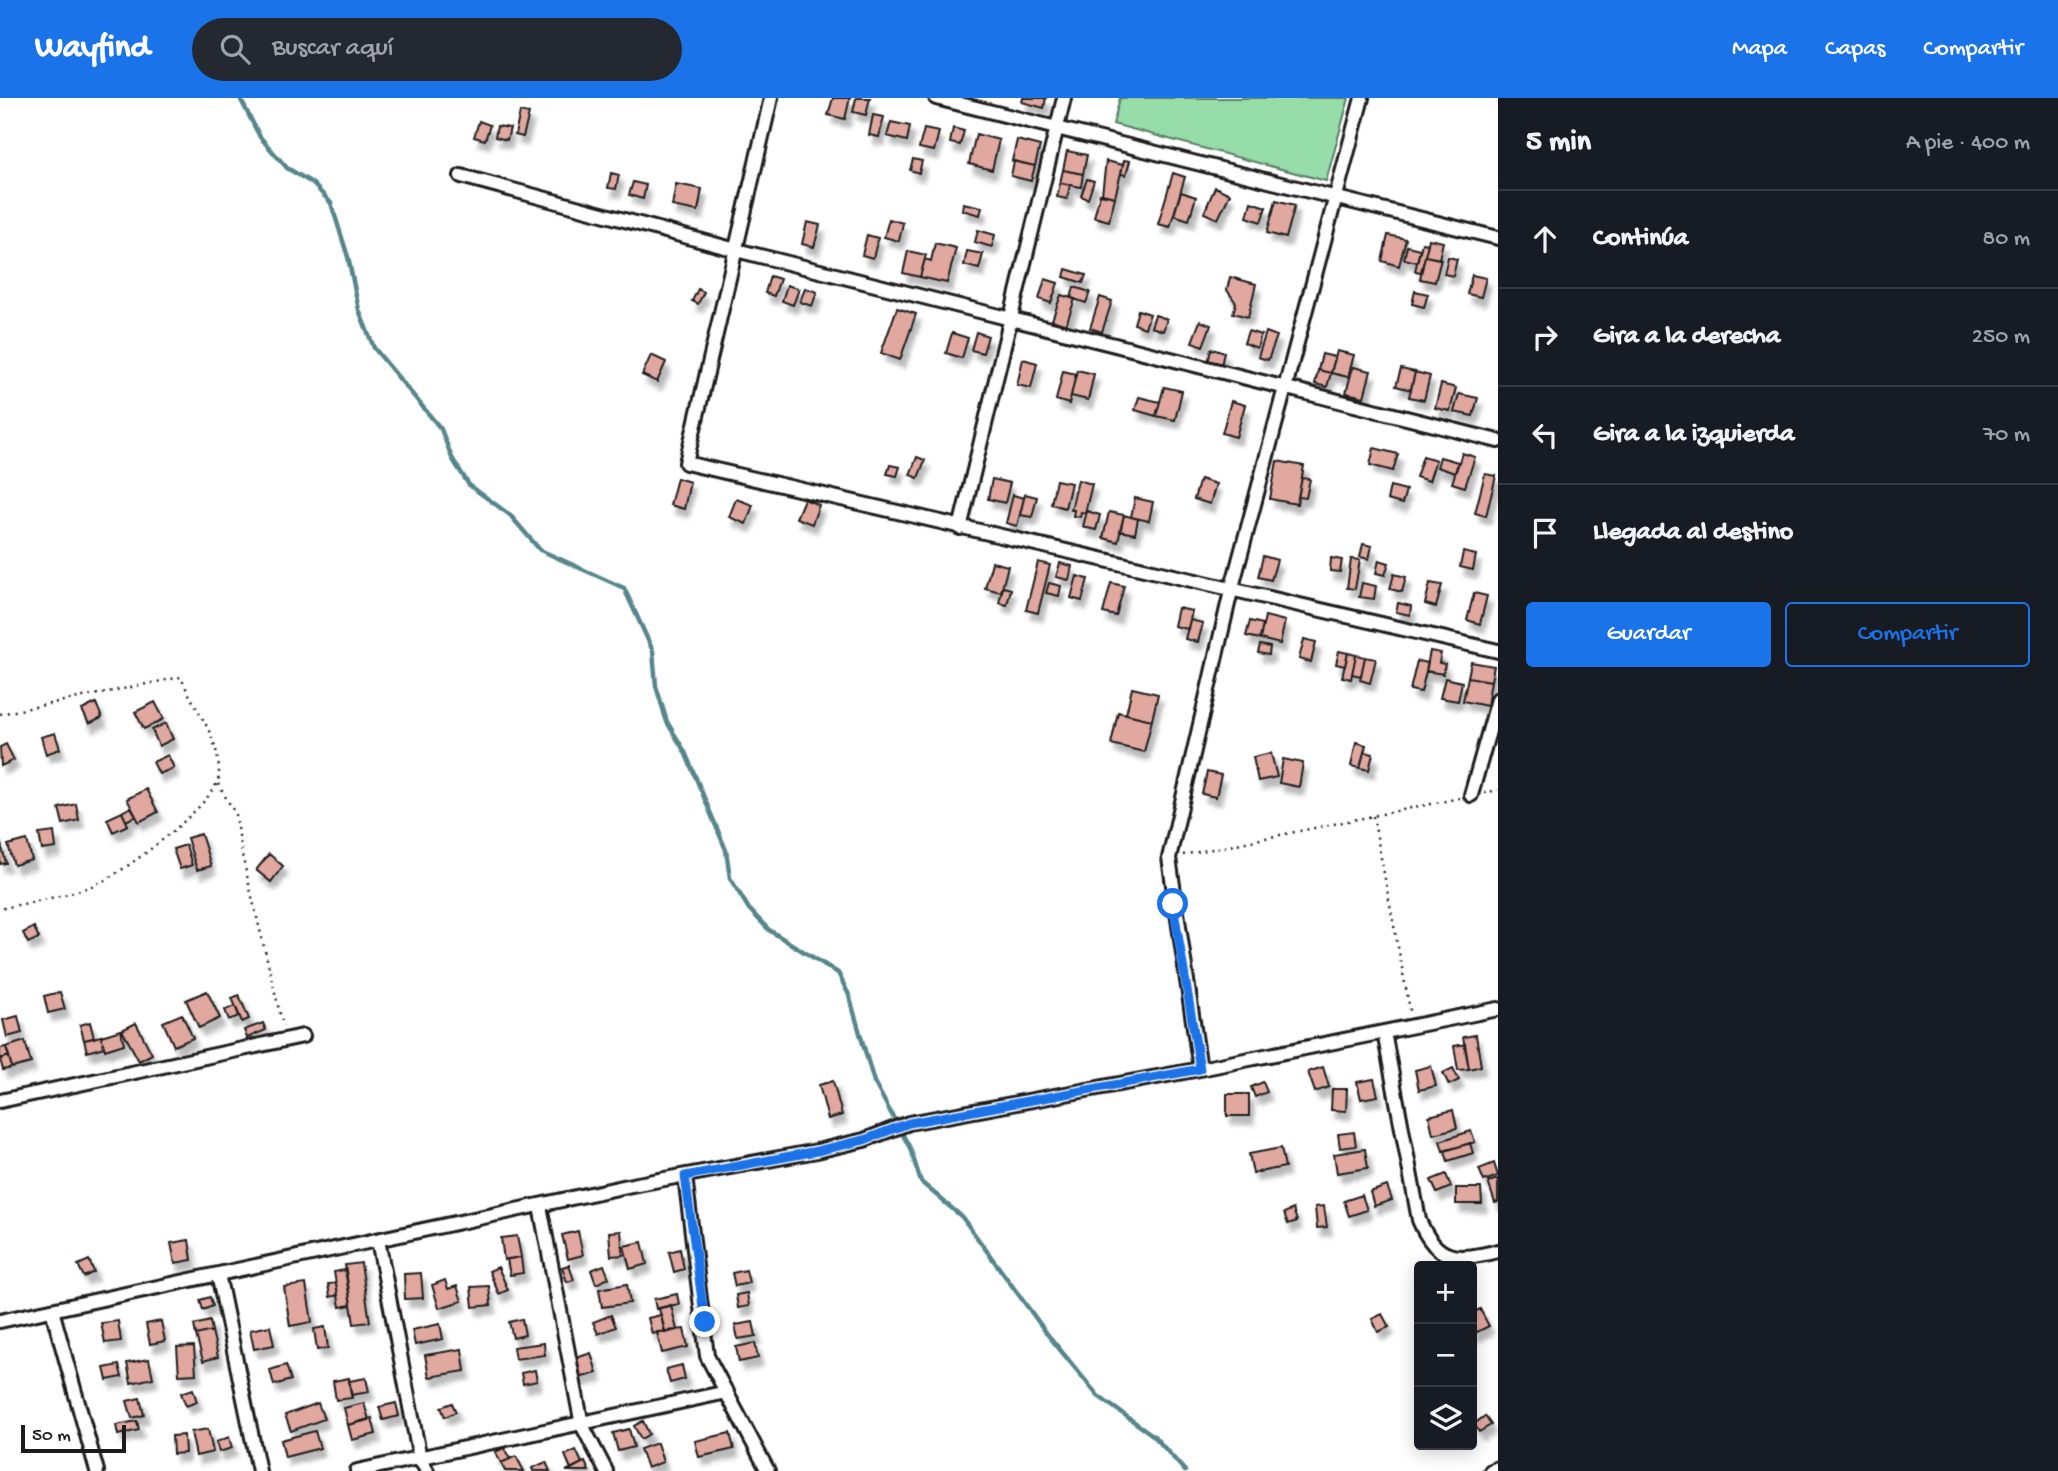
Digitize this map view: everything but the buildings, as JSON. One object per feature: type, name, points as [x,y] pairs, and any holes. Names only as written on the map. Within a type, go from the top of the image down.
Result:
[{"type":"street","points":[[771,98],[686,463],[1498,651]]},
{"type":"street","points":[[936,98],[1498,238]]},
{"type":"street","points":[[960,528],[1064,98]]},
{"type":"street","points":[[1200,1069],[1169,858],[1231,591],[1362,98]]},
{"type":"street","points":[[461,176],[736,250],[1498,441]]},
{"type":"street","points":[[1471,795],[1498,699]]},
{"type":"street","points":[[0,1321],[540,1206],[817,1151],[864,1140],[909,1123],[1200,1069],[1498,1009]]},
{"type":"street","points":[[1384,1032],[1419,1220],[1426,1237],[1436,1249],[1454,1258],[1498,1251]]},
{"type":"street","points":[[0,1101],[303,1036]]},
{"type":"street","points":[[685,1176],[705,1322],[707,1356],[768,1471]]},
{"type":"street","points":[[540,1206],[582,1425],[606,1471]]},
{"type":"street","points":[[378,1240],[420,1459],[427,1471]]},
{"type":"street","points":[[218,1274],[259,1471]]},
{"type":"street","points":[[52,1310],[97,1471]]},
{"type":"street","points":[[357,1471],[727,1392]]},
{"type":"street","points":[[1491,1471],[1498,1468]]},
{"type":"path","points":[[0,714],[180,677],[213,738],[219,773],[218,783],[201,805],[136,859],[104,881],[0,909]]},
{"type":"path","points":[[218,783],[236,815],[242,855],[288,1039]]},
{"type":"path","points":[[1169,858],[1498,790]]},
{"type":"path","points":[[1373,816],[1413,1026]]},
{"type":"green space","points":[[1120,98],[1349,98],[1326,181],[1113,124]]},
{"type":"waterway","points":[[240,98],[260,137],[287,168],[312,183],[331,203],[348,257],[359,310],[374,348],[441,429],[452,458],[469,485],[510,515],[540,550],[624,588],[653,651],[656,686],[667,722],[685,752],[726,850],[730,878],[749,909],[769,930],[838,973],[849,995],[874,1082],[910,1148],[921,1182],[962,1217],[1048,1335],[1098,1396],[1154,1436],[1185,1471]]},
{"type":"route","points":[[705,1322],[685,1176],[864,1140],[909,1123],[1200,1069],[1173,904]]}]
